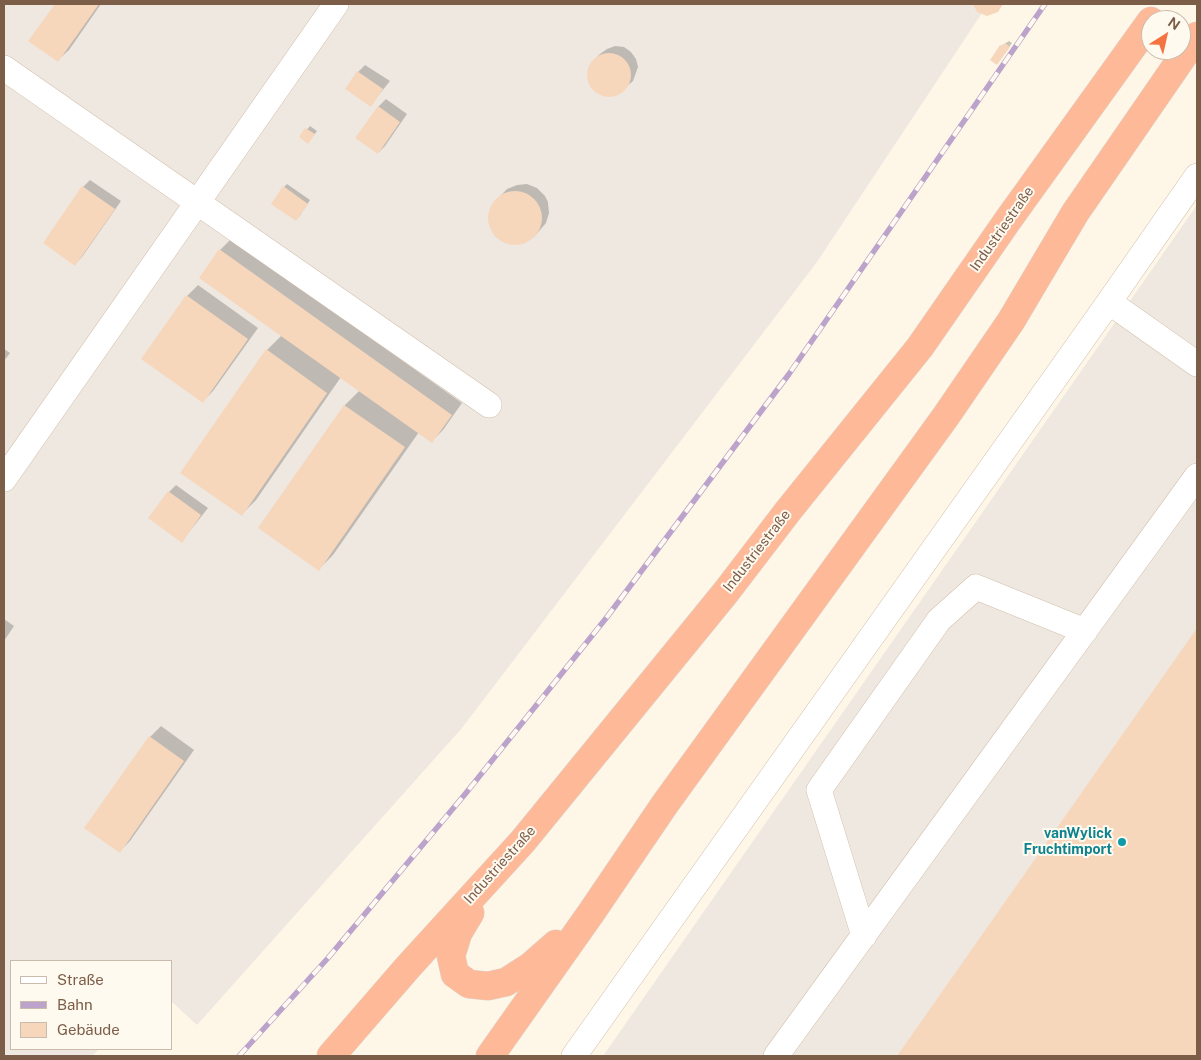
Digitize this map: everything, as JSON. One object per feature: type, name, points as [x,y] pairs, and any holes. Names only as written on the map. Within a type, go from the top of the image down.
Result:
[{"type":"highway","name":"Industriestraße","points":[[331,1056],[414,960],[523,840],[720,600],[788,511],[920,347],[1141,35]]},
{"type":"highway","points":[[490,1056],[665,804],[952,408],[1012,321],[1075,212],[1197,36]]},
{"type":"highway","points":[[523,840],[458,933],[451,956],[455,974],[469,984],[488,986],[506,982],[531,966],[591,913]]},
{"type":"street","points":[[4,479],[336,4]]},
{"type":"street","points":[[4,68],[489,405]]},
{"type":"street","points":[[574,1056],[1197,176]]},
{"type":"street","points":[[1109,302],[1197,364]]},
{"type":"street","points":[[776,1056],[1197,476]]},
{"type":"street","points":[[864,936],[819,790],[939,620],[976,587],[1085,631]]},
{"type":"shaded area","points":[[4,4],[988,4],[817,262],[462,728],[197,1025],[172,1002],[172,960],[10,960],[10,1050],[98,1050],[92,1056],[4,1056]]},
{"type":"shaded area","points":[[1197,205],[1197,1056],[603,1056]]},
{"type":"building","points":[[55,4],[99,4],[58,62],[28,41]]},
{"type":"building","points":[[973,4],[1003,4],[998,12],[987,16],[977,12]]},
{"type":"building","points":[[1005,43],[1010,47],[997,65],[990,60],[1000,45],[1002,46]]},
{"type":"building","points":[[613,53],[625,59],[630,66],[630,84],[625,91],[618,96],[605,97],[597,94],[590,87],[587,71],[590,63],[597,56]]},
{"type":"building","points":[[357,71],[383,89],[371,107],[345,89]]},
{"type":"building","points":[[378,106],[400,122],[378,154],[355,138]]},
{"type":"building","points":[[305,128],[315,134],[308,144],[299,137]]},
{"type":"building","points":[[82,186],[115,209],[75,266],[43,243]]},
{"type":"building","points":[[283,186],[308,204],[296,221],[271,204]]},
{"type":"building","points":[[510,191],[520,191],[530,195],[538,203],[542,218],[538,233],[530,241],[520,245],[510,245],[500,241],[492,233],[488,223],[488,213],[492,203],[500,195]]},
{"type":"building","points":[[219,249],[452,415],[432,443],[199,278]]},
{"type":"building","points":[[186,295],[248,339],[203,403],[141,359]]},
{"type":"building","points":[[266,349],[327,393],[242,516],[180,473]]},
{"type":"building","points":[[344,405],[405,447],[319,571],[258,528]]},
{"type":"building","points":[[168,491],[201,515],[182,543],[148,518]]},
{"type":"building","name":"vanWylick Fruchtimport","points":[[1197,628],[1197,1056],[897,1056]]},
{"type":"building","points":[[149,736],[184,761],[120,853],[84,828]]},
{"type":"railway","points":[[239,1056],[328,958],[466,793],[607,617],[789,374],[1045,4]]},
{"type":"place","name":"vanWylick Fruchtimport","points":[[1122,842]]}]
